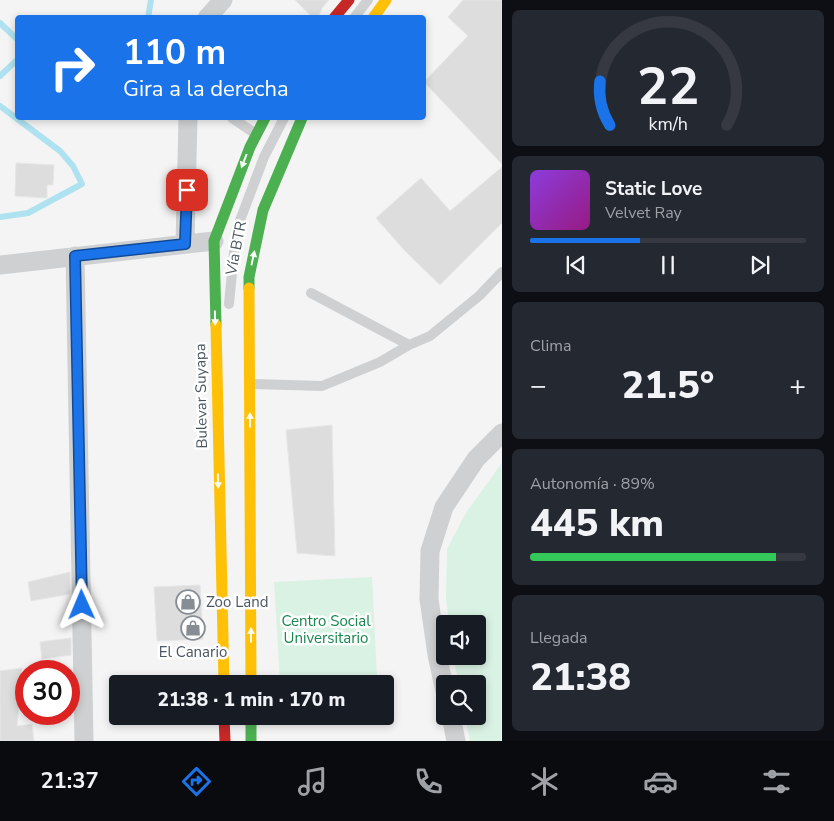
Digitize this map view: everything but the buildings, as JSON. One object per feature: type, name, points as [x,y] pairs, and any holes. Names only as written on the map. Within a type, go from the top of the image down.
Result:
[{"type":"main road","points":[[336,15],[349,0]]},
{"type":"main road","points":[[375,15],[386,0]]},
{"type":"main road","name":"Bulevar Suyapa","points":[[224,675],[214,241],[250,147],[264,120]]},
{"type":"main road","points":[[251,675],[249,277],[263,210],[301,120]]},
{"type":"main road","points":[[224,725],[225,741]]},
{"type":"main road","points":[[251,725],[252,741]]},
{"type":"street","points":[[210,15],[223,0]]},
{"type":"street","points":[[185,244],[188,120]]},
{"type":"street","points":[[0,265],[214,241]]},
{"type":"street","points":[[75,256],[84,741]]},
{"type":"street","points":[[441,675],[429,599],[430,551],[444,507],[476,459],[502,433]]},
{"type":"street","points":[[453,725],[456,741]]},
{"type":"lane","points":[[356,15],[368,0]]},
{"type":"lane","points":[[235,120],[256,135]]},
{"type":"lane","name":"Vía BTR","points":[[229,314],[228,296],[236,231],[264,157],[283,120]]},
{"type":"lane","points":[[250,384],[322,386],[380,362],[409,345],[430,336],[479,296],[502,272]]},
{"type":"lane","points":[[311,293],[409,345]]},
{"type":"green space","points":[[501,464],[501,741],[470,741],[467,725],[486,725],[486,675],[457,675],[455,665],[486,665],[486,615],[448,615],[446,598],[447,549],[466,513]]},
{"type":"green space","name":"Centro Social Universitario","points":[[372,577],[377,675],[280,675],[274,582]]},
{"type":"waterway","points":[[148,15],[151,0]]},
{"type":"waterway","points":[[0,23],[15,37]]},
{"type":"waterway","points":[[0,76],[15,62]]},
{"type":"waterway","points":[[0,106],[15,117]]},
{"type":"waterway","points":[[0,217],[28,213],[82,184],[73,166],[60,151],[19,120]]},
{"type":"traffic: fast","points":[[216,325],[214,241],[250,147],[264,120]]},
{"type":"traffic: fast","points":[[249,288],[249,277],[263,210],[301,120]]},
{"type":"traffic: fast","points":[[251,725],[251,741]]},
{"type":"traffic: slow","points":[[375,15],[386,0]]},
{"type":"traffic: slow","points":[[249,288],[251,675]]},
{"type":"traffic: slow","points":[[216,325],[224,675]]},
{"type":"traffic: jam","points":[[336,15],[349,0]]},
{"type":"traffic: jam","points":[[224,725],[225,741]]},
{"type":"place","name":"Zoo Land","points":[[188,602]]},
{"type":"place","name":"El Canario","points":[[193,628]]},
{"type":"route","points":[[82,605],[75,256],[185,244],[187,190]]}]
